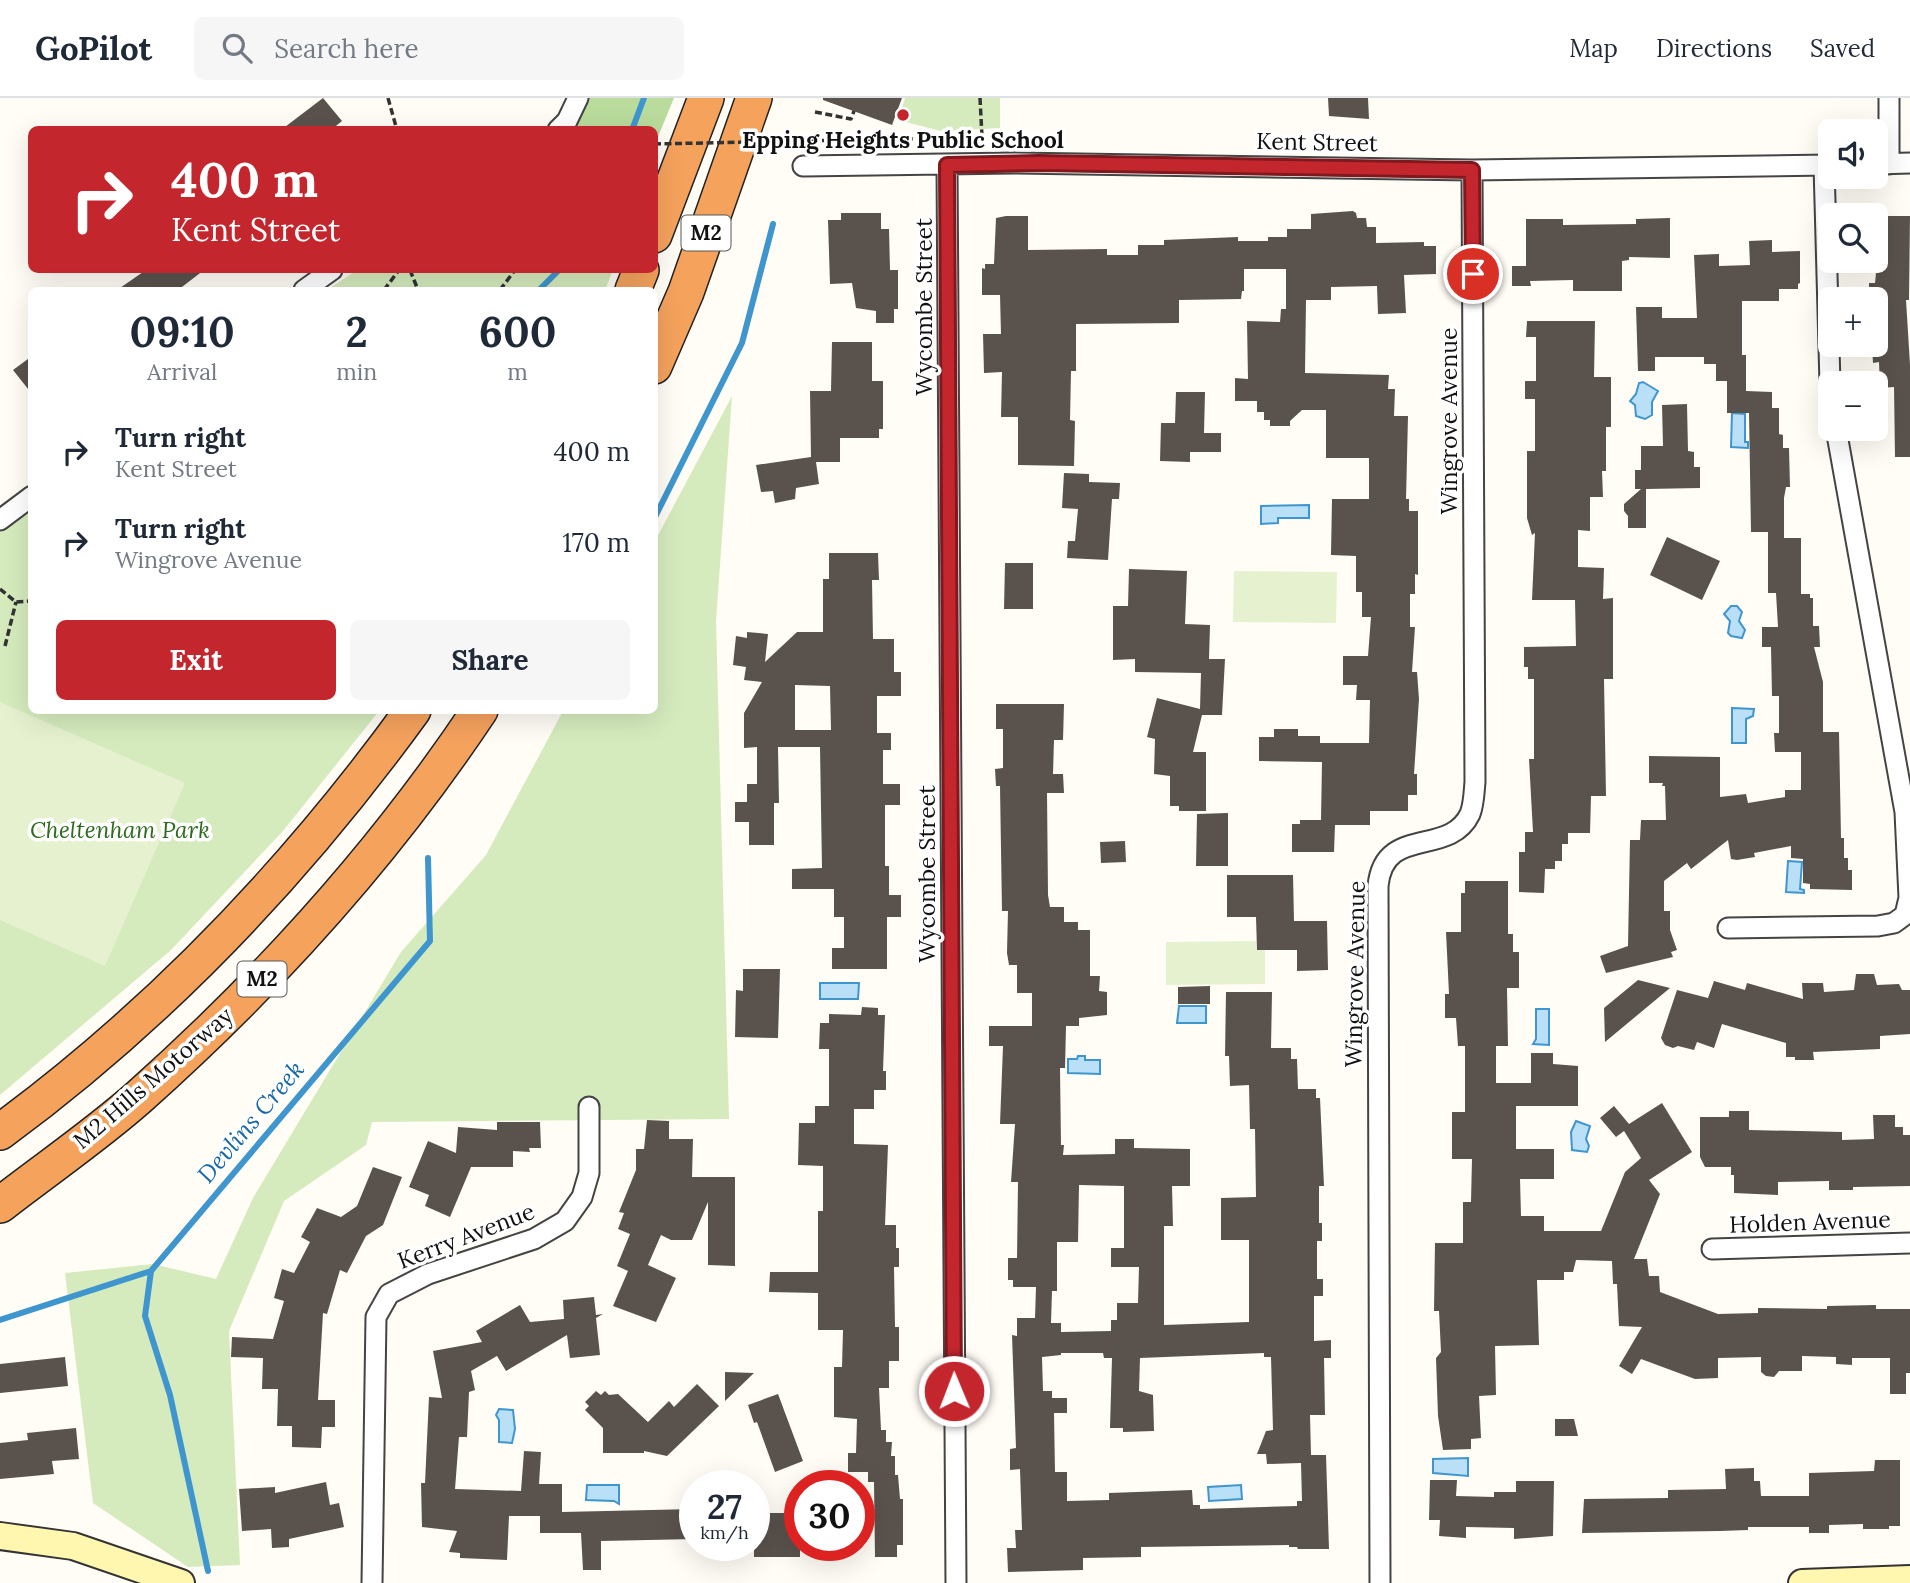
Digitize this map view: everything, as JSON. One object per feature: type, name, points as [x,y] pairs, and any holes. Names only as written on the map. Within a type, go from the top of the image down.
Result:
[{"type":"highway","name":"M2","points":[[658,224],[706,98]]},
{"type":"highway","name":"M2","points":[[658,357],[686,292],[754,98]]},
{"type":"highway","name":"M2","points":[[0,1132],[102,1052],[201,957],[305,849],[370,769],[410,714]]},
{"type":"highway","name":"M2 Hills Motorway","points":[[0,1205],[137,1099],[282,959],[380,848],[477,714]]},
{"type":"street","points":[[562,126],[578,98]]},
{"type":"street","points":[[1887,119],[1889,98]]},
{"type":"street","name":"Kent Street","points":[[803,166],[1040,163],[1472,170],[1818,165]]},
{"type":"street","points":[[1888,164],[1910,163]]},
{"type":"street","name":"Wycombe Street","points":[[947,165],[956,1583]]},
{"type":"street","name":"Wingrove Avenue","points":[[1380,1583],[1378,886],[1383,866],[1399,848],[1452,834],[1468,817],[1473,806],[1472,170]]},
{"type":"street","points":[[1827,189],[1830,371]]},
{"type":"street","points":[[308,287],[328,273]]},
{"type":"street","points":[[1728,928],[1878,926],[1894,923],[1905,915],[1909,898],[1905,812],[1838,441]]},
{"type":"street","points":[[0,520],[28,499]]},
{"type":"street","name":"Kerry Avenue","points":[[372,1583],[376,1317],[389,1294],[428,1275],[534,1239],[565,1221],[582,1197],[589,1173],[589,1107]]},
{"type":"street","name":"Holden Avenue","points":[[1712,1249],[1910,1243]]},
{"type":"street","points":[[0,1536],[73,1546],[181,1583]]},
{"type":"street","points":[[1802,1583],[1910,1579]]},
{"type":"path","points":[[388,98],[396,126]]},
{"type":"path","points":[[980,98],[982,137]]},
{"type":"path","points":[[815,112],[851,119],[854,111]]},
{"type":"path","points":[[658,144],[948,138]]},
{"type":"path","points":[[0,589],[16,602],[28,601]]},
{"type":"path","points":[[5,646],[16,602]]},
{"type":"green space","points":[[587,98],[674,98],[658,137],[658,126],[576,126]]},
{"type":"green space","points":[[905,98],[1000,98],[1000,128],[941,131],[898,120]]},
{"type":"green space","points":[[352,273],[612,273],[606,287],[332,287]]},
{"type":"green space","points":[[732,396],[716,621],[729,1119],[372,1122],[366,1145],[284,1201],[229,1331],[240,1565],[188,1567],[93,1503],[65,1273],[153,1264],[216,1279],[253,1198],[401,952],[486,855],[561,714],[658,714],[658,535]]},
{"type":"green space","name":"Cheltenham Park","points":[[28,501],[28,714],[377,714],[283,831],[171,950],[0,1095],[0,522]]},
{"type":"green space","points":[[1234,571],[1337,572],[1336,623],[1233,622]]},
{"type":"green space","points":[[0,702],[185,783],[105,966],[0,920]]},
{"type":"green space","points":[[1256,941],[1257,950],[1265,950],[1265,984],[1166,985],[1166,942]]},
{"type":"water","points":[[1643,382],[1658,391],[1652,402],[1652,415],[1645,419],[1636,416],[1635,405],[1630,401],[1636,394],[1639,383]]},
{"type":"water","points":[[1732,413],[1745,414],[1745,442],[1748,442],[1748,448],[1731,447]]},
{"type":"water","points":[[1309,505],[1309,518],[1278,518],[1278,523],[1261,524],[1261,506]]},
{"type":"water","points":[[1731,606],[1737,606],[1742,612],[1739,621],[1745,630],[1742,638],[1728,633],[1730,621],[1724,614]]},
{"type":"water","points":[[1732,708],[1754,709],[1753,716],[1746,719],[1746,743],[1732,743]]},
{"type":"water","points":[[1788,861],[1802,862],[1800,889],[1804,890],[1804,893],[1786,892]]},
{"type":"water","points":[[820,983],[859,983],[858,999],[820,999]]},
{"type":"water","points":[[1179,1006],[1206,1006],[1206,1023],[1177,1023]]},
{"type":"water","points":[[1536,1009],[1549,1009],[1549,1045],[1533,1044],[1536,1039]]},
{"type":"water","points":[[1078,1056],[1085,1056],[1085,1060],[1100,1060],[1100,1074],[1068,1073],[1068,1059],[1077,1059]]},
{"type":"water","points":[[1576,1121],[1590,1126],[1586,1139],[1589,1146],[1587,1152],[1572,1150],[1571,1132]]},
{"type":"water","points":[[499,1409],[513,1410],[515,1429],[512,1443],[499,1442],[499,1420],[496,1415]]},
{"type":"water","points":[[1468,1458],[1468,1476],[1433,1473],[1433,1459]]},
{"type":"water","points":[[587,1485],[619,1485],[619,1504],[614,1501],[586,1500]]},
{"type":"water","points":[[1241,1485],[1242,1499],[1209,1501],[1208,1487]]},
{"type":"building","points":[[323,98],[342,121],[336,126],[286,126]]},
{"type":"building","points":[[823,98],[902,98],[892,125]]},
{"type":"building","points":[[1328,98],[1368,98],[1369,119],[1329,116]]},
{"type":"building","points":[[1353,211],[1357,218],[1366,218],[1367,227],[1376,227],[1376,243],[1424,242],[1424,246],[1436,246],[1436,274],[1404,275],[1406,313],[1378,314],[1377,286],[1331,287],[1331,300],[1306,300],[1305,373],[1389,375],[1388,389],[1395,389],[1394,416],[1408,416],[1406,499],[1409,499],[1409,511],[1418,511],[1418,575],[1415,574],[1415,594],[1410,594],[1410,627],[1415,627],[1412,672],[1417,672],[1419,699],[1414,774],[1417,774],[1417,795],[1408,795],[1408,811],[1370,811],[1370,825],[1335,825],[1334,852],[1292,852],[1292,824],[1300,824],[1300,820],[1321,820],[1322,762],[1259,761],[1259,737],[1274,737],[1274,729],[1298,729],[1298,736],[1320,736],[1320,743],[1369,743],[1370,700],[1356,700],[1357,685],[1343,685],[1343,656],[1368,656],[1371,617],[1362,617],[1362,592],[1356,592],[1356,556],[1331,555],[1332,499],[1369,499],[1369,458],[1326,458],[1326,410],[1302,410],[1290,421],[1290,426],[1270,426],[1270,420],[1264,420],[1264,412],[1257,412],[1257,401],[1235,401],[1235,378],[1248,379],[1247,321],[1280,322],[1281,309],[1286,309],[1286,269],[1244,269],[1244,291],[1241,299],[1179,300],[1179,323],[1076,324],[1076,371],[1071,371],[1070,420],[1075,421],[1074,466],[1018,465],[1018,417],[1001,417],[1002,372],[984,373],[983,334],[1001,334],[1000,295],[982,295],[982,268],[985,269],[985,264],[994,264],[996,218],[1006,216],[1028,216],[1028,250],[1107,249],[1107,255],[1138,255],[1138,245],[1164,245],[1164,240],[1238,237],[1238,241],[1268,241],[1268,237],[1287,237],[1287,229],[1311,229],[1311,214]]},
{"type":"building","points":[[841,213],[881,213],[881,229],[889,229],[890,270],[898,270],[898,309],[894,309],[894,323],[876,323],[876,311],[856,308],[852,283],[830,284],[828,220],[841,220]]},
{"type":"building","points":[[1888,216],[1910,216],[1909,300],[1906,300],[1910,365],[1910,457],[1895,457],[1894,387],[1888,387],[1888,371],[1879,371],[1879,362],[1873,363],[1873,357],[1888,357],[1888,287],[1869,287],[1869,283],[1875,283],[1876,273],[1888,273]]},
{"type":"building","points":[[1670,218],[1670,258],[1629,257],[1629,260],[1622,261],[1622,291],[1573,291],[1573,280],[1530,281],[1531,286],[1512,286],[1512,266],[1526,266],[1526,219],[1563,219],[1563,225],[1636,224],[1636,219]]},
{"type":"building","points":[[1772,240],[1772,252],[1800,251],[1800,283],[1798,289],[1779,289],[1779,301],[1742,301],[1742,355],[1746,355],[1746,391],[1772,392],[1772,408],[1779,408],[1779,434],[1783,435],[1783,448],[1789,448],[1790,487],[1786,487],[1784,498],[1784,538],[1801,538],[1801,594],[1810,594],[1810,598],[1813,598],[1813,626],[1819,626],[1820,647],[1814,647],[1823,682],[1823,732],[1839,732],[1841,838],[1844,838],[1844,858],[1848,858],[1848,870],[1852,870],[1852,890],[1810,889],[1810,884],[1803,883],[1803,859],[1791,858],[1791,846],[1754,853],[1755,857],[1737,860],[1731,859],[1728,840],[1691,869],[1687,863],[1664,881],[1664,911],[1670,911],[1670,930],[1677,950],[1671,952],[1673,957],[1606,973],[1600,956],[1628,946],[1630,840],[1640,840],[1641,820],[1666,820],[1665,786],[1662,786],[1663,783],[1649,783],[1649,756],[1720,757],[1720,797],[1746,794],[1748,803],[1785,797],[1785,790],[1801,790],[1801,752],[1775,752],[1774,733],[1779,733],[1779,696],[1772,696],[1771,647],[1762,647],[1762,627],[1778,627],[1776,593],[1768,593],[1768,532],[1751,532],[1749,413],[1727,413],[1727,381],[1716,381],[1716,364],[1704,364],[1704,357],[1655,357],[1655,371],[1638,371],[1636,307],[1662,307],[1662,318],[1697,318],[1694,255],[1719,254],[1719,266],[1750,265],[1749,241]]},
{"type":"building","points":[[142,273],[200,273],[182,287],[121,287]]},
{"type":"building","points":[[1527,321],[1595,321],[1594,377],[1611,377],[1611,427],[1606,427],[1606,471],[1602,471],[1603,497],[1590,497],[1590,531],[1578,530],[1578,567],[1604,568],[1603,599],[1613,598],[1613,679],[1604,679],[1606,796],[1591,796],[1590,833],[1568,833],[1568,844],[1562,844],[1562,861],[1555,861],[1555,869],[1545,869],[1544,893],[1519,892],[1519,852],[1525,852],[1525,832],[1533,832],[1529,759],[1534,759],[1534,679],[1528,679],[1528,667],[1524,667],[1524,647],[1576,646],[1575,600],[1532,600],[1535,533],[1532,535],[1527,518],[1527,451],[1535,451],[1535,399],[1525,399],[1525,381],[1536,381],[1536,337],[1526,337]]},
{"type":"building","points":[[832,342],[872,342],[872,381],[883,381],[883,429],[879,429],[879,438],[840,438],[840,462],[816,462],[819,484],[796,488],[795,499],[775,503],[773,491],[761,492],[756,465],[811,457],[810,391],[831,391]]},
{"type":"building","points":[[28,359],[28,389],[13,370]]},
{"type":"building","points":[[1176,392],[1205,392],[1204,433],[1221,433],[1221,452],[1190,452],[1190,462],[1160,461],[1161,423],[1175,423]]},
{"type":"building","points":[[1687,404],[1688,451],[1694,452],[1694,467],[1700,467],[1700,488],[1646,489],[1646,528],[1628,528],[1624,504],[1641,489],[1635,489],[1635,470],[1641,470],[1641,446],[1663,446],[1662,405]]},
{"type":"building","points":[[1064,473],[1089,474],[1089,482],[1120,483],[1119,499],[1112,499],[1108,560],[1067,558],[1068,541],[1075,541],[1078,509],[1062,508]]},
{"type":"building","points":[[1667,537],[1720,561],[1702,600],[1650,575]]},
{"type":"building","points":[[829,553],[878,553],[879,580],[872,580],[873,639],[894,639],[894,672],[901,672],[901,696],[877,696],[877,733],[891,733],[891,750],[883,750],[883,784],[900,784],[900,805],[885,805],[885,866],[889,866],[889,895],[901,895],[901,917],[887,917],[887,969],[832,969],[832,948],[844,948],[844,917],[834,917],[834,889],[792,889],[792,869],[822,868],[820,747],[778,747],[779,803],[774,803],[774,845],[749,845],[749,822],[735,822],[735,802],[747,802],[747,784],[757,784],[757,747],[744,748],[744,713],[762,682],[744,680],[746,667],[733,665],[736,636],[747,638],[747,632],[768,634],[765,662],[797,632],[823,632],[823,579],[829,579]],"holes":[[[795,685],[830,686],[831,730],[795,730]]]},
{"type":"building","points":[[1005,563],[1033,563],[1033,609],[1004,609]]},
{"type":"building","points":[[1129,569],[1187,571],[1185,624],[1210,625],[1209,659],[1225,659],[1222,715],[1202,715],[1193,752],[1206,752],[1206,811],[1179,811],[1179,806],[1170,806],[1170,776],[1154,774],[1155,739],[1147,737],[1157,698],[1200,709],[1201,673],[1135,672],[1135,659],[1113,660],[1113,606],[1128,606]]},
{"type":"building","points":[[996,704],[1064,704],[1063,740],[1054,740],[1053,774],[1063,774],[1064,793],[1047,793],[1048,895],[1050,907],[1064,907],[1064,922],[1078,922],[1078,930],[1090,930],[1090,976],[1100,976],[1099,991],[1107,992],[1107,1015],[1079,1018],[1079,1026],[1066,1026],[1065,1068],[1060,1068],[1063,1155],[1115,1154],[1115,1139],[1134,1139],[1134,1148],[1190,1149],[1190,1186],[1172,1186],[1173,1226],[1164,1226],[1164,1325],[1249,1322],[1249,1240],[1221,1240],[1221,1198],[1256,1197],[1255,1129],[1250,1129],[1249,1085],[1230,1086],[1229,1056],[1225,1056],[1226,992],[1272,992],[1271,1048],[1291,1048],[1291,1059],[1297,1059],[1298,1089],[1316,1089],[1316,1098],[1320,1098],[1324,1186],[1319,1186],[1322,1241],[1317,1241],[1317,1279],[1323,1279],[1323,1296],[1314,1296],[1314,1341],[1331,1340],[1331,1358],[1324,1358],[1325,1415],[1310,1415],[1311,1455],[1326,1455],[1329,1549],[1298,1549],[1289,1545],[1141,1547],[1141,1557],[1083,1558],[1083,1570],[1008,1572],[1007,1548],[1016,1548],[1015,1530],[1022,1530],[1020,1469],[1010,1470],[1010,1449],[1016,1448],[1012,1335],[1017,1336],[1017,1318],[1035,1318],[1036,1287],[1013,1287],[1013,1280],[1008,1280],[1008,1258],[1017,1258],[1018,1182],[1011,1182],[1015,1124],[1000,1124],[1003,1046],[989,1046],[989,1026],[1032,1026],[1032,993],[1017,993],[1017,965],[1009,965],[1007,953],[1008,911],[1002,911],[1000,786],[996,786],[995,769],[1003,768],[1003,729],[996,729]],"holes":[[[1079,1185],[1124,1186],[1124,1248],[1111,1248],[1111,1267],[1139,1267],[1138,1303],[1117,1303],[1117,1320],[1111,1320],[1111,1331],[1061,1332],[1061,1323],[1051,1323],[1052,1291],[1057,1291],[1057,1242],[1078,1242]],[[1061,1353],[1103,1353],[1104,1358],[1112,1358],[1110,1428],[1123,1428],[1123,1432],[1154,1431],[1153,1395],[1139,1391],[1140,1358],[1264,1353],[1264,1357],[1271,1357],[1273,1430],[1266,1431],[1257,1454],[1266,1454],[1267,1464],[1301,1463],[1302,1501],[1297,1501],[1297,1506],[1200,1509],[1200,1505],[1193,1505],[1192,1490],[1109,1493],[1109,1500],[1067,1501],[1067,1472],[1055,1472],[1054,1413],[1067,1413],[1067,1398],[1052,1398],[1052,1391],[1043,1391],[1042,1357]]]},
{"type":"building","points":[[1228,813],[1228,866],[1196,866],[1197,814]]},
{"type":"building","points":[[1125,841],[1126,862],[1101,863],[1100,842]]},
{"type":"building","points":[[1227,875],[1293,875],[1294,921],[1327,921],[1328,970],[1297,971],[1297,950],[1257,950],[1256,917],[1227,917]]},
{"type":"building","points":[[1465,881],[1508,881],[1508,934],[1513,934],[1513,952],[1519,952],[1519,988],[1507,988],[1508,1046],[1496,1046],[1496,1083],[1531,1083],[1531,1053],[1553,1053],[1553,1064],[1578,1066],[1578,1106],[1516,1106],[1516,1149],[1554,1149],[1554,1179],[1520,1179],[1521,1216],[1544,1216],[1544,1231],[1601,1231],[1625,1172],[1641,1158],[1624,1131],[1616,1137],[1600,1118],[1614,1106],[1629,1124],[1662,1103],[1692,1152],[1649,1180],[1660,1194],[1634,1259],[1647,1259],[1649,1276],[1659,1276],[1660,1292],[1718,1314],[1758,1313],[1758,1308],[1827,1309],[1827,1306],[1876,1305],[1876,1309],[1910,1309],[1910,1373],[1906,1373],[1906,1394],[1890,1394],[1890,1358],[1852,1358],[1852,1365],[1836,1364],[1836,1357],[1802,1356],[1802,1371],[1779,1371],[1774,1377],[1761,1372],[1761,1357],[1718,1358],[1718,1378],[1695,1379],[1641,1359],[1632,1374],[1619,1366],[1642,1327],[1619,1326],[1617,1284],[1613,1284],[1612,1261],[1576,1260],[1573,1272],[1564,1272],[1564,1280],[1537,1280],[1539,1345],[1495,1346],[1496,1395],[1479,1396],[1481,1438],[1471,1439],[1471,1449],[1443,1450],[1438,1416],[1436,1358],[1441,1352],[1439,1311],[1434,1311],[1435,1243],[1463,1243],[1463,1202],[1471,1202],[1472,1159],[1452,1159],[1452,1112],[1465,1112],[1465,1046],[1458,1046],[1456,1018],[1445,1018],[1445,994],[1449,994],[1446,932],[1461,932],[1461,893],[1465,893]]},
{"type":"building","points":[[743,969],[780,969],[778,1038],[735,1037],[736,990],[743,991]]},
{"type":"building","points":[[1856,974],[1874,974],[1877,985],[1899,984],[1902,990],[1910,990],[1910,1034],[1880,1036],[1880,1049],[1813,1052],[1814,1060],[1786,1057],[1786,1043],[1722,1024],[1714,1048],[1697,1042],[1694,1050],[1678,1046],[1673,1048],[1665,1045],[1661,1038],[1677,990],[1708,998],[1714,981],[1745,990],[1747,983],[1803,999],[1802,983],[1823,983],[1824,992],[1854,990]]},
{"type":"building","points":[[1638,980],[1670,988],[1605,1042],[1604,1008]]},
{"type":"building","points":[[1210,986],[1210,1004],[1178,1004],[1178,987]]},
{"type":"building","points":[[862,1007],[878,1008],[878,1015],[885,1015],[883,1071],[886,1071],[886,1090],[874,1090],[874,1109],[854,1109],[854,1144],[888,1145],[885,1225],[896,1225],[896,1248],[899,1248],[899,1267],[894,1267],[895,1327],[899,1327],[899,1361],[889,1361],[889,1388],[879,1388],[881,1430],[886,1430],[886,1442],[892,1442],[891,1456],[895,1456],[895,1475],[898,1475],[900,1499],[903,1499],[903,1545],[897,1545],[897,1557],[875,1557],[875,1470],[848,1470],[848,1453],[856,1453],[857,1419],[834,1417],[834,1367],[842,1367],[843,1330],[818,1330],[818,1293],[769,1292],[770,1272],[818,1272],[818,1211],[823,1211],[823,1166],[798,1165],[799,1123],[815,1123],[815,1106],[829,1106],[829,1049],[819,1049],[820,1023],[829,1023],[829,1014],[861,1015]]},
{"type":"building","points":[[1729,1111],[1749,1111],[1749,1130],[1842,1132],[1842,1140],[1874,1139],[1873,1115],[1895,1115],[1895,1127],[1903,1127],[1903,1135],[1910,1135],[1910,1186],[1829,1190],[1829,1181],[1778,1182],[1778,1195],[1734,1193],[1731,1167],[1705,1167],[1700,1157],[1700,1117],[1729,1117]]},
{"type":"building","points":[[647,1120],[669,1121],[669,1139],[693,1139],[692,1177],[735,1177],[735,1266],[708,1265],[708,1202],[692,1240],[671,1240],[661,1235],[648,1265],[676,1278],[656,1322],[613,1306],[628,1271],[617,1266],[630,1234],[618,1229],[624,1213],[619,1212],[636,1170],[636,1149],[644,1149]]},
{"type":"building","points":[[497,1122],[540,1122],[541,1148],[529,1148],[530,1152],[513,1151],[513,1167],[471,1167],[450,1217],[425,1206],[429,1195],[409,1187],[428,1141],[456,1153],[458,1127],[497,1130]]},
{"type":"building","points":[[373,1167],[402,1177],[383,1225],[366,1236],[347,1273],[340,1270],[327,1314],[323,1313],[318,1400],[335,1400],[335,1427],[322,1427],[321,1448],[292,1447],[292,1426],[277,1426],[278,1389],[262,1389],[263,1358],[231,1357],[232,1337],[273,1339],[284,1301],[274,1298],[282,1269],[294,1273],[310,1242],[301,1237],[317,1208],[341,1217],[357,1206]]},
{"type":"building","points":[[594,1297],[596,1315],[603,1314],[596,1318],[600,1355],[570,1358],[567,1335],[506,1371],[497,1356],[471,1371],[475,1390],[469,1392],[467,1437],[459,1437],[455,1489],[521,1491],[524,1451],[541,1452],[539,1484],[562,1484],[562,1512],[679,1509],[679,1539],[601,1541],[601,1570],[583,1570],[581,1533],[540,1533],[540,1516],[509,1516],[507,1560],[460,1558],[460,1553],[449,1552],[457,1531],[422,1527],[421,1483],[425,1483],[429,1397],[442,1398],[433,1351],[482,1342],[476,1331],[520,1305],[530,1322],[564,1319],[563,1300]]},
{"type":"building","points":[[65,1357],[68,1386],[0,1393],[0,1364]]},
{"type":"building","points":[[725,1372],[754,1373],[725,1401]]},
{"type":"building","points":[[697,1384],[719,1406],[667,1456],[644,1451],[603,1453],[603,1428],[585,1410],[589,1406],[585,1402],[596,1391],[601,1395],[605,1391],[609,1395],[618,1394],[648,1422],[669,1401],[674,1407]]},
{"type":"building","points":[[778,1394],[803,1461],[775,1472],[748,1405]]},
{"type":"building","points":[[1555,1419],[1574,1419],[1578,1436],[1555,1436]]},
{"type":"building","points":[[76,1428],[79,1459],[52,1461],[54,1474],[0,1479],[0,1443],[28,1440],[27,1433]]},
{"type":"building","points":[[1875,1460],[1900,1460],[1900,1526],[1889,1526],[1889,1529],[1863,1529],[1863,1524],[1829,1525],[1829,1533],[1809,1533],[1809,1527],[1748,1527],[1748,1530],[1582,1533],[1584,1499],[1668,1498],[1668,1490],[1726,1489],[1725,1469],[1754,1468],[1754,1481],[1760,1481],[1761,1496],[1809,1496],[1809,1473],[1874,1471]]},
{"type":"building","points":[[1430,1480],[1457,1480],[1456,1496],[1494,1497],[1494,1492],[1516,1492],[1516,1481],[1554,1481],[1553,1536],[1514,1539],[1514,1528],[1466,1527],[1466,1538],[1439,1536],[1440,1520],[1429,1520]]},
{"type":"building","points":[[326,1482],[330,1505],[339,1503],[344,1527],[289,1539],[289,1547],[272,1548],[271,1529],[242,1531],[239,1489],[275,1487],[275,1493]]},
{"type":"building","points":[[770,1513],[784,1513],[784,1557],[770,1557]]},
{"type":"waterway","name":"Devlins Creek","points":[[634,126],[644,98]]},
{"type":"waterway","points":[[658,511],[742,343],[773,224]]},
{"type":"waterway","name":"Devlins Creek","points":[[542,287],[556,273]]},
{"type":"waterway","name":"Devlins Creek","points":[[0,1320],[151,1271],[430,941],[428,858]]},
{"type":"waterway","points":[[151,1271],[145,1316],[170,1395],[208,1571]]},
{"type":"place","name":"Epping Heights Public School","points":[[903,115]]},
{"type":"route","points":[[954,1391],[947,165],[1039,163],[1472,170],[1473,274]]}]
